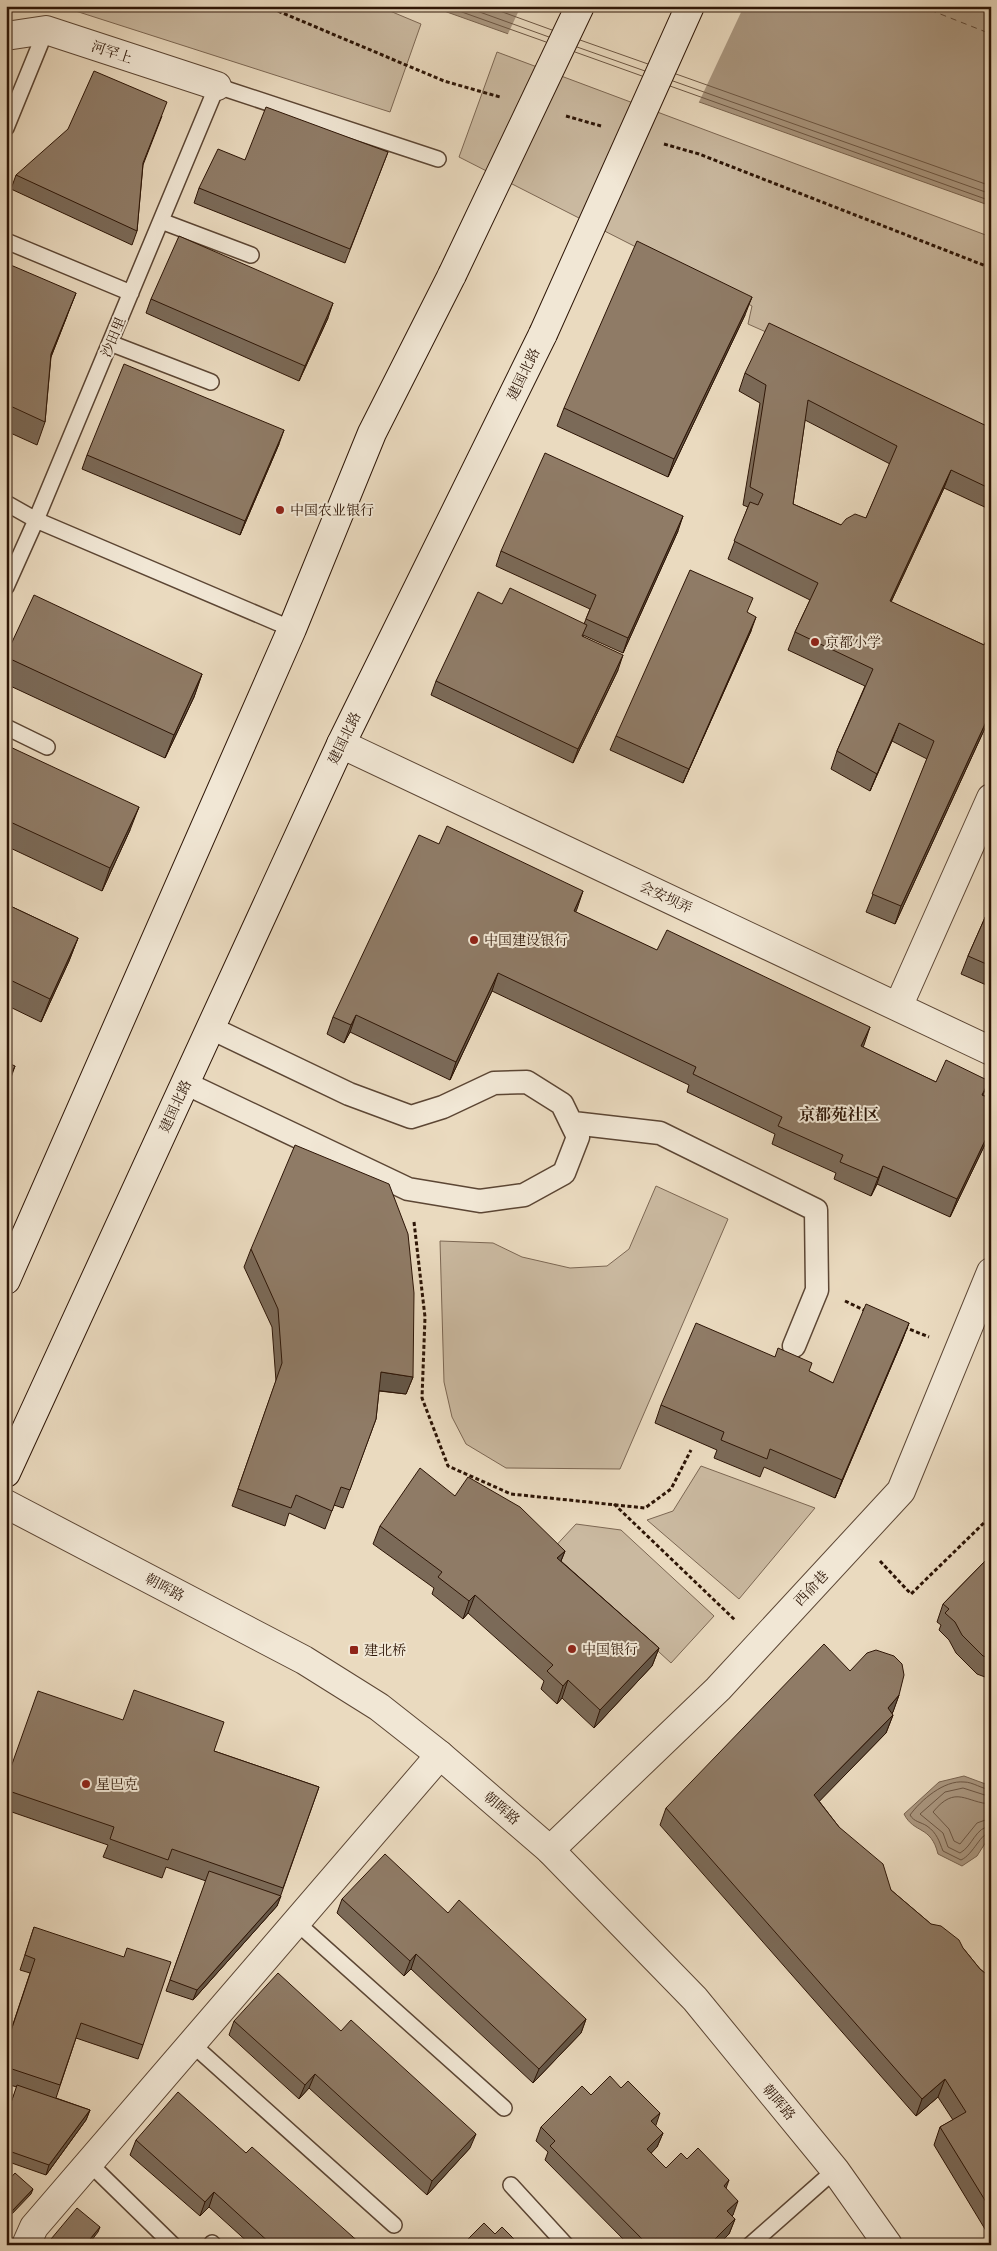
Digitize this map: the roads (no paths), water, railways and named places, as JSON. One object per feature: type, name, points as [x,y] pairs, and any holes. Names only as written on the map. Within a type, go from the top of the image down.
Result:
[{"type":"street","points":[[6,1280],[292,629],[372,433],[452,275],[580,6]]},
{"type":"street","name":"建国北路","points":[[6,1473],[341,744],[543,334],[690,6]]},
{"type":"street","name":"河罕上","points":[[6,36],[46,30],[217,86]]},
{"type":"street","name":"会安坝弄","points":[[341,744],[991,1052]]},
{"type":"street","points":[[898,1007],[991,798]]},
{"type":"street","points":[[185,1083],[408,1189],[480,1201],[524,1194],[564,1172],[578,1137],[573,1123],[562,1104],[527,1082],[494,1084],[443,1108],[411,1117],[349,1094],[211,1028]]},
{"type":"street","points":[[573,1123],[660,1133],[816,1210],[817,1290],[794,1346]]},
{"type":"street","name":"西俞巷","points":[[550,1850],[718,1689],[901,1491],[991,1272]]},
{"type":"street","name":"朝晖路","points":[[6,1504],[304,1660],[379,1707],[440,1755],[550,1850],[695,1999],[835,2170],[888,2245]]},
{"type":"street","points":[[26,2245],[34,2227],[440,1755]]},
{"type":"lane","points":[[6,128],[46,30]]},
{"type":"lane","points":[[217,86],[438,159]]},
{"type":"lane","name":"沙田里","points":[[6,587],[36,520],[217,86]]},
{"type":"lane","points":[[161,221],[251,255]]},
{"type":"lane","points":[[6,241],[131,293]]},
{"type":"lane","points":[[110,344],[211,382]]},
{"type":"lane","points":[[6,503],[36,520],[292,629]]},
{"type":"lane","points":[[6,727],[47,747]]},
{"type":"lane","points":[[296,1922],[504,2108]]},
{"type":"lane","points":[[192,2044],[394,2225]]},
{"type":"lane","points":[[90,2162],[173,2245]]},
{"type":"lane","points":[[750,2245],[835,2170]]},
{"type":"lane","points":[[511,2186],[566,2245]]},
{"type":"lane","points":[[211,2245],[212,2243],[214,2245]]},
{"type":"water","points":[[430,6],[991,6],[991,206]]},
{"type":"water","points":[[964,1776],[991,1786],[991,1834],[977,1856],[962,1866],[938,1854],[931,1838],[913,1825],[904,1814],[939,1782]]},
{"type":"place","name":"中国农业银行","points":[[280,510]]},
{"type":"place","name":"京都小学","points":[[815,642]]},
{"type":"place","name":"中国建设银行","points":[[474,940]]},
{"type":"place","name":"中国银行","points":[[572,1649]]},
{"type":"place","name":"建北桥","points":[[354,1650]]},
{"type":"place","name":"星巴克","points":[[86,1784]]},
{"type":"district","name":"京都苑社区","points":[[839,1114]]}]
